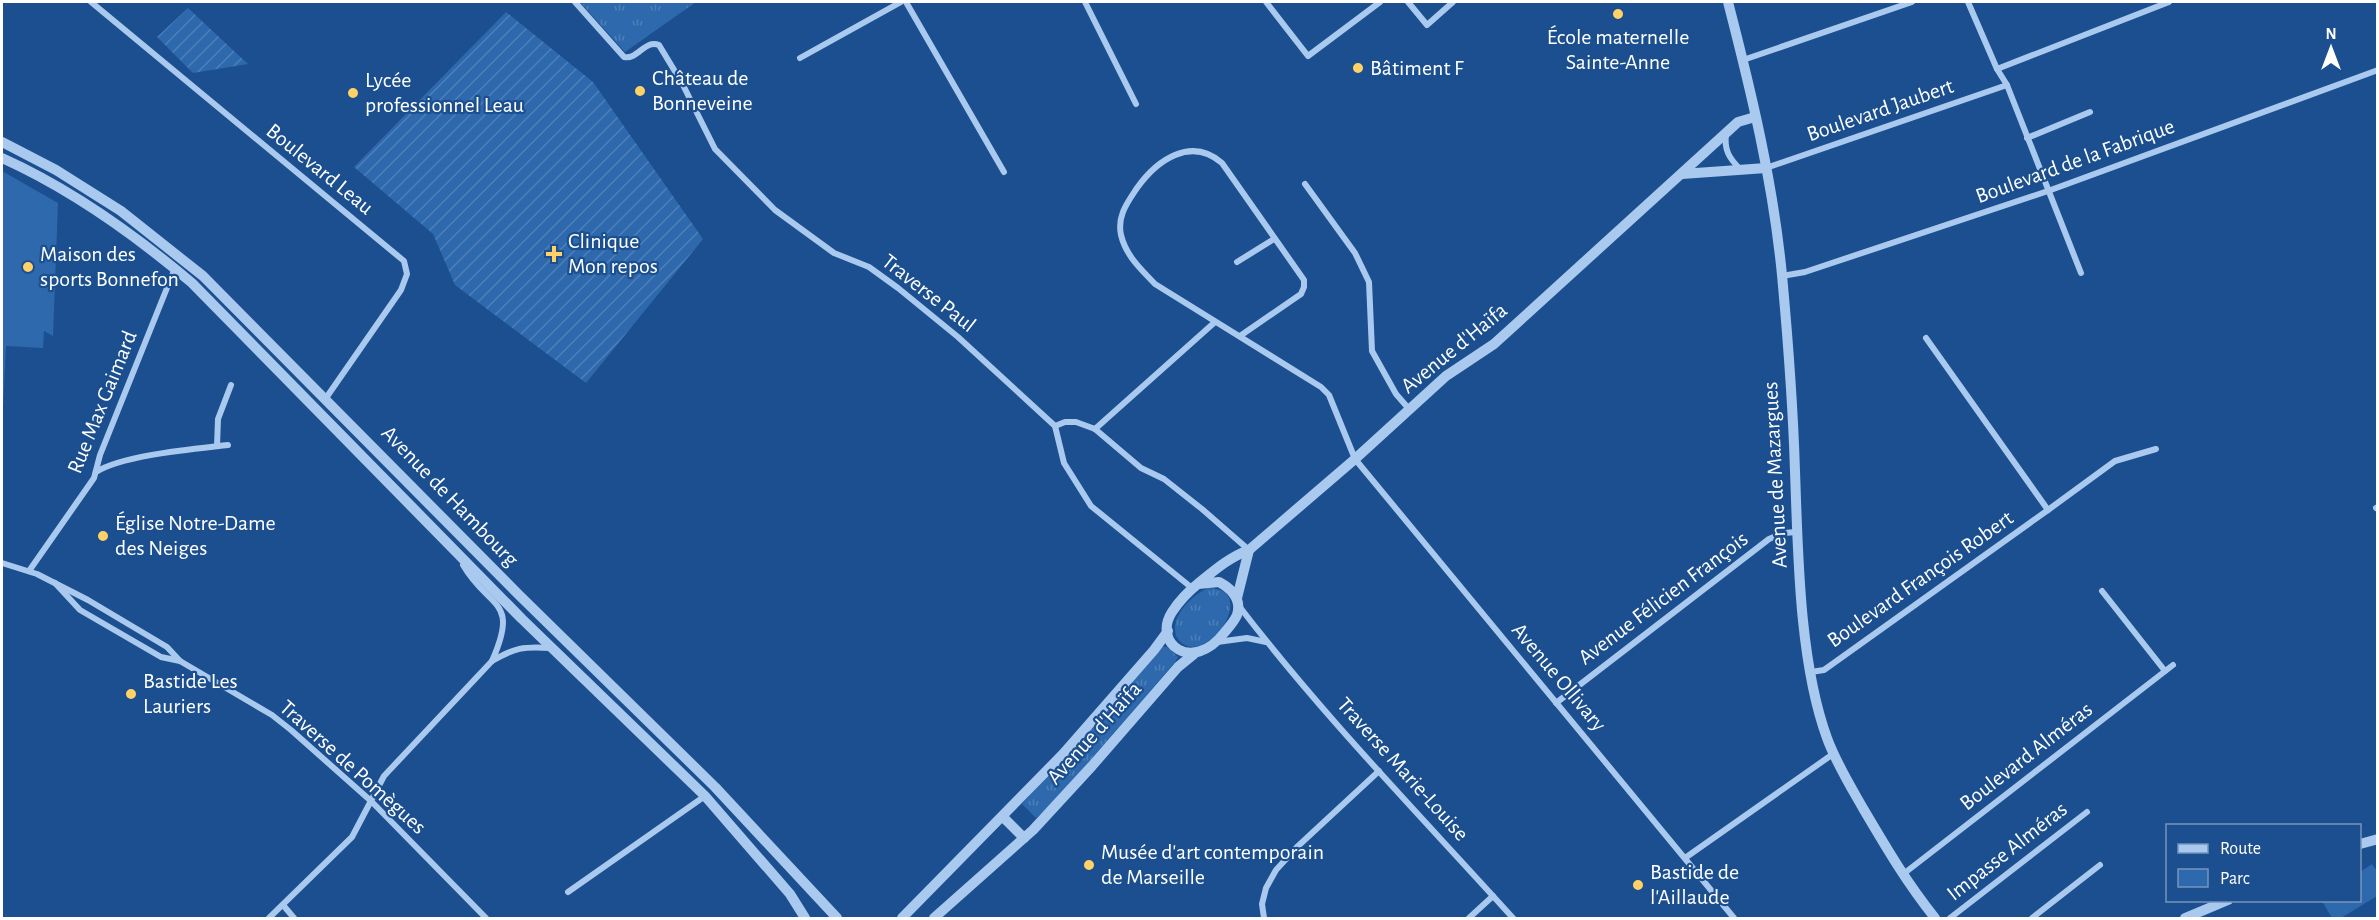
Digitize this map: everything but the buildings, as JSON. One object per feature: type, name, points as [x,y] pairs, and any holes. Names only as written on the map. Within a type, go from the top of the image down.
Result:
[{"type":"street","name":"Boulevard Leau","points":[[91,2],[404,261],[406,274],[401,290],[326,398]]},
{"type":"street","name":"Traverse Paul","points":[[575,2],[624,57],[632,57],[649,44],[659,45],[682,83],[715,149],[775,210],[834,254],[869,267],[898,288],[958,337],[1055,426]]},
{"type":"street","points":[[800,58],[901,2]]},
{"type":"street","points":[[906,2],[1005,172]]},
{"type":"street","points":[[1085,2],[1136,104]]},
{"type":"street","points":[[1266,2],[1308,56],[1380,2]]},
{"type":"street","points":[[1408,2],[1427,25],[1453,2]]},
{"type":"street","name":"Avenue de Mazargues","points":[[1728,2],[1772,191],[1782,276],[1793,409],[1797,532],[1804,621],[1811,672],[1826,736],[1833,754],[1902,875],[1935,918]]},
{"type":"street","points":[[1743,60],[1912,2]]},
{"type":"street","points":[[1968,2],[1997,69],[2007,85],[2081,273]]},
{"type":"street","points":[[1997,69],[2169,2]]},
{"type":"street","name":"Boulevard de la Fabrique","points":[[1782,276],[1805,272],[2048,191],[2378,70]]},
{"type":"street","name":"Boulevard Jaubert","points":[[1766,168],[2007,85]]},
{"type":"street","points":[[2027,138],[2090,112]]},
{"type":"street","name":"Avenue d'Haïfa","points":[[1195,586],[1233,556],[1249,550],[1355,459],[1446,376],[1494,344],[1727,131],[1738,122],[1755,117]]},
{"type":"street","points":[[1727,131],[1726,148],[1730,158],[1740,169]]},
{"type":"street","name":"Avenue de Hambourg","points":[[2,142],[56,170],[121,211],[153,234],[214,286],[519,595],[715,788],[837,918]]},
{"type":"street","points":[[1197,151],[1212,155],[1222,163],[1304,280],[1301,294],[1240,336],[1215,322],[1155,284],[1133,261],[1121,235],[1120,221],[1126,204],[1145,177],[1161,161],[1178,154],[1197,151]]},
{"type":"street","name":"Avenue de Hambourg","points":[[2,158],[77,198],[175,268],[552,648],[705,796],[790,894],[805,918]]},
{"type":"street","points":[[1682,174],[1766,168]]},
{"type":"street","points":[[1305,184],[1355,253],[1369,282],[1371,351],[1396,394],[1409,409]]},
{"type":"street","points":[[1238,262],[1274,239]]},
{"type":"street","name":"Rue Max Gaimard","points":[[29,572],[94,478],[100,455],[175,268]]},
{"type":"street","points":[[1095,429],[1215,322]]},
{"type":"street","name":"Avenue Ollivary","points":[[1240,336],[1321,387],[1329,395],[1355,459],[1734,918]]},
{"type":"street","name":"Boulevard François Robert","points":[[1926,338],[2048,510]]},
{"type":"street","points":[[217,446],[218,419],[231,385]]},
{"type":"street","points":[[1195,586],[1091,506],[1064,463],[1055,426],[1065,422],[1076,422],[1095,429],[1141,468],[1164,479],[1249,550],[1235,618],[1217,642],[1203,652],[1194,654],[1178,650],[1170,640],[1167,631],[1171,612],[1195,586],[1219,582],[1227,586],[1238,602]]},
{"type":"street","points":[[96,471],[108,465],[132,459],[228,445]]},
{"type":"street","name":"Boulevard François Robert","points":[[1811,672],[1824,670],[2115,461],[2156,449]]},
{"type":"street","name":"Avenue Félicien François","points":[[1556,703],[1769,539],[1797,532]]},
{"type":"street","points":[[454,548],[470,576],[499,606],[502,613],[502,637],[492,661]]},
{"type":"street","name":"Traverse de Pomègues","points":[[2,563],[55,583],[88,600],[167,646],[180,661]]},
{"type":"street","name":"Traverse de Pomègues","points":[[55,583],[80,610],[161,657],[180,661],[272,715],[371,801],[486,918]]},
{"type":"street","points":[[2102,591],[2165,671]]},
{"type":"street","name":"Traverse Marie-Louise","points":[[1238,602],[1266,642],[1379,771],[1514,918]]},
{"type":"street","name":"Avenue d'Haïfa","points":[[902,918],[1063,754],[1154,650],[1167,631]]},
{"type":"street","points":[[1217,642],[1247,638],[1266,642]]},
{"type":"street","points":[[269,918],[352,837],[384,776],[492,661],[510,651],[526,646],[552,648]]},
{"type":"street","name":"Avenue d'Haïfa","points":[[934,918],[1024,838],[1092,766],[1178,667],[1194,654]]},
{"type":"street","name":"Boulevard Alméras","points":[[1902,875],[2173,665]]},
{"type":"street","points":[[1685,858],[1833,754]]},
{"type":"street","points":[[1264,918],[1262,903],[1266,888],[1276,870],[1298,846],[1379,771]]},
{"type":"street","points":[[568,892],[705,796]]},
{"type":"street","name":"Impasse Alméras","points":[[1950,918],[2087,812]]},
{"type":"street","points":[[1003,817],[1024,838]]},
{"type":"street","points":[[2361,844],[2378,840]]},
{"type":"street","points":[[2032,918],[2100,865]]},
{"type":"street","points":[[1469,918],[1493,896]]},
{"type":"street","points":[[2185,918],[2223,902]]},
{"type":"street","points":[[284,905],[294,918]]},
{"type":"green space","points":[[580,2],[696,2],[625,52]]},
{"type":"green space","points":[[188,8],[248,64],[193,73],[157,37]]},
{"type":"green space","points":[[506,12],[593,82],[703,239],[586,383],[455,285],[433,234],[354,167]]},
{"type":"green space","name":"Maison des sports Bonnefon","points":[[2,171],[58,203],[53,336],[44,331],[43,348],[6,346],[3,408]]},
{"type":"green space","points":[[1208,588],[1224,592],[1230,601],[1229,614],[1222,627],[1211,639],[1199,646],[1187,646],[1176,636],[1176,621],[1189,601]]},
{"type":"green space","points":[[1161,647],[1167,647],[1178,657],[1175,662],[1057,799],[1036,818],[1022,804]]},
{"type":"green space","points":[[2372,864],[2377,871],[2377,896],[2341,918],[2332,918],[2323,902],[2361,902],[2361,871]]},
{"type":"place","name":"École maternelle Sainte-Anne","points":[[1618,14]]},
{"type":"place","name":"Bâtiment F","points":[[1358,68]]},
{"type":"place","name":"Château de Bonneveine","points":[[640,91]]},
{"type":"place","name":"Lycée professionnel Leau","points":[[353,93]]},
{"type":"place","name":"Clinique Mon repos","points":[[554,254]]},
{"type":"place","name":"Maison des sports Bonnefon","points":[[28,267]]},
{"type":"place","name":"Église Notre-Dame des Neiges","points":[[103,536]]},
{"type":"place","name":"Bastide Les Lauriers","points":[[131,694]]},
{"type":"place","name":"Musée d'art contemporain de Marseille","points":[[1089,865]]},
{"type":"place","name":"Bastide de l'Aillaude","points":[[1638,885]]}]
